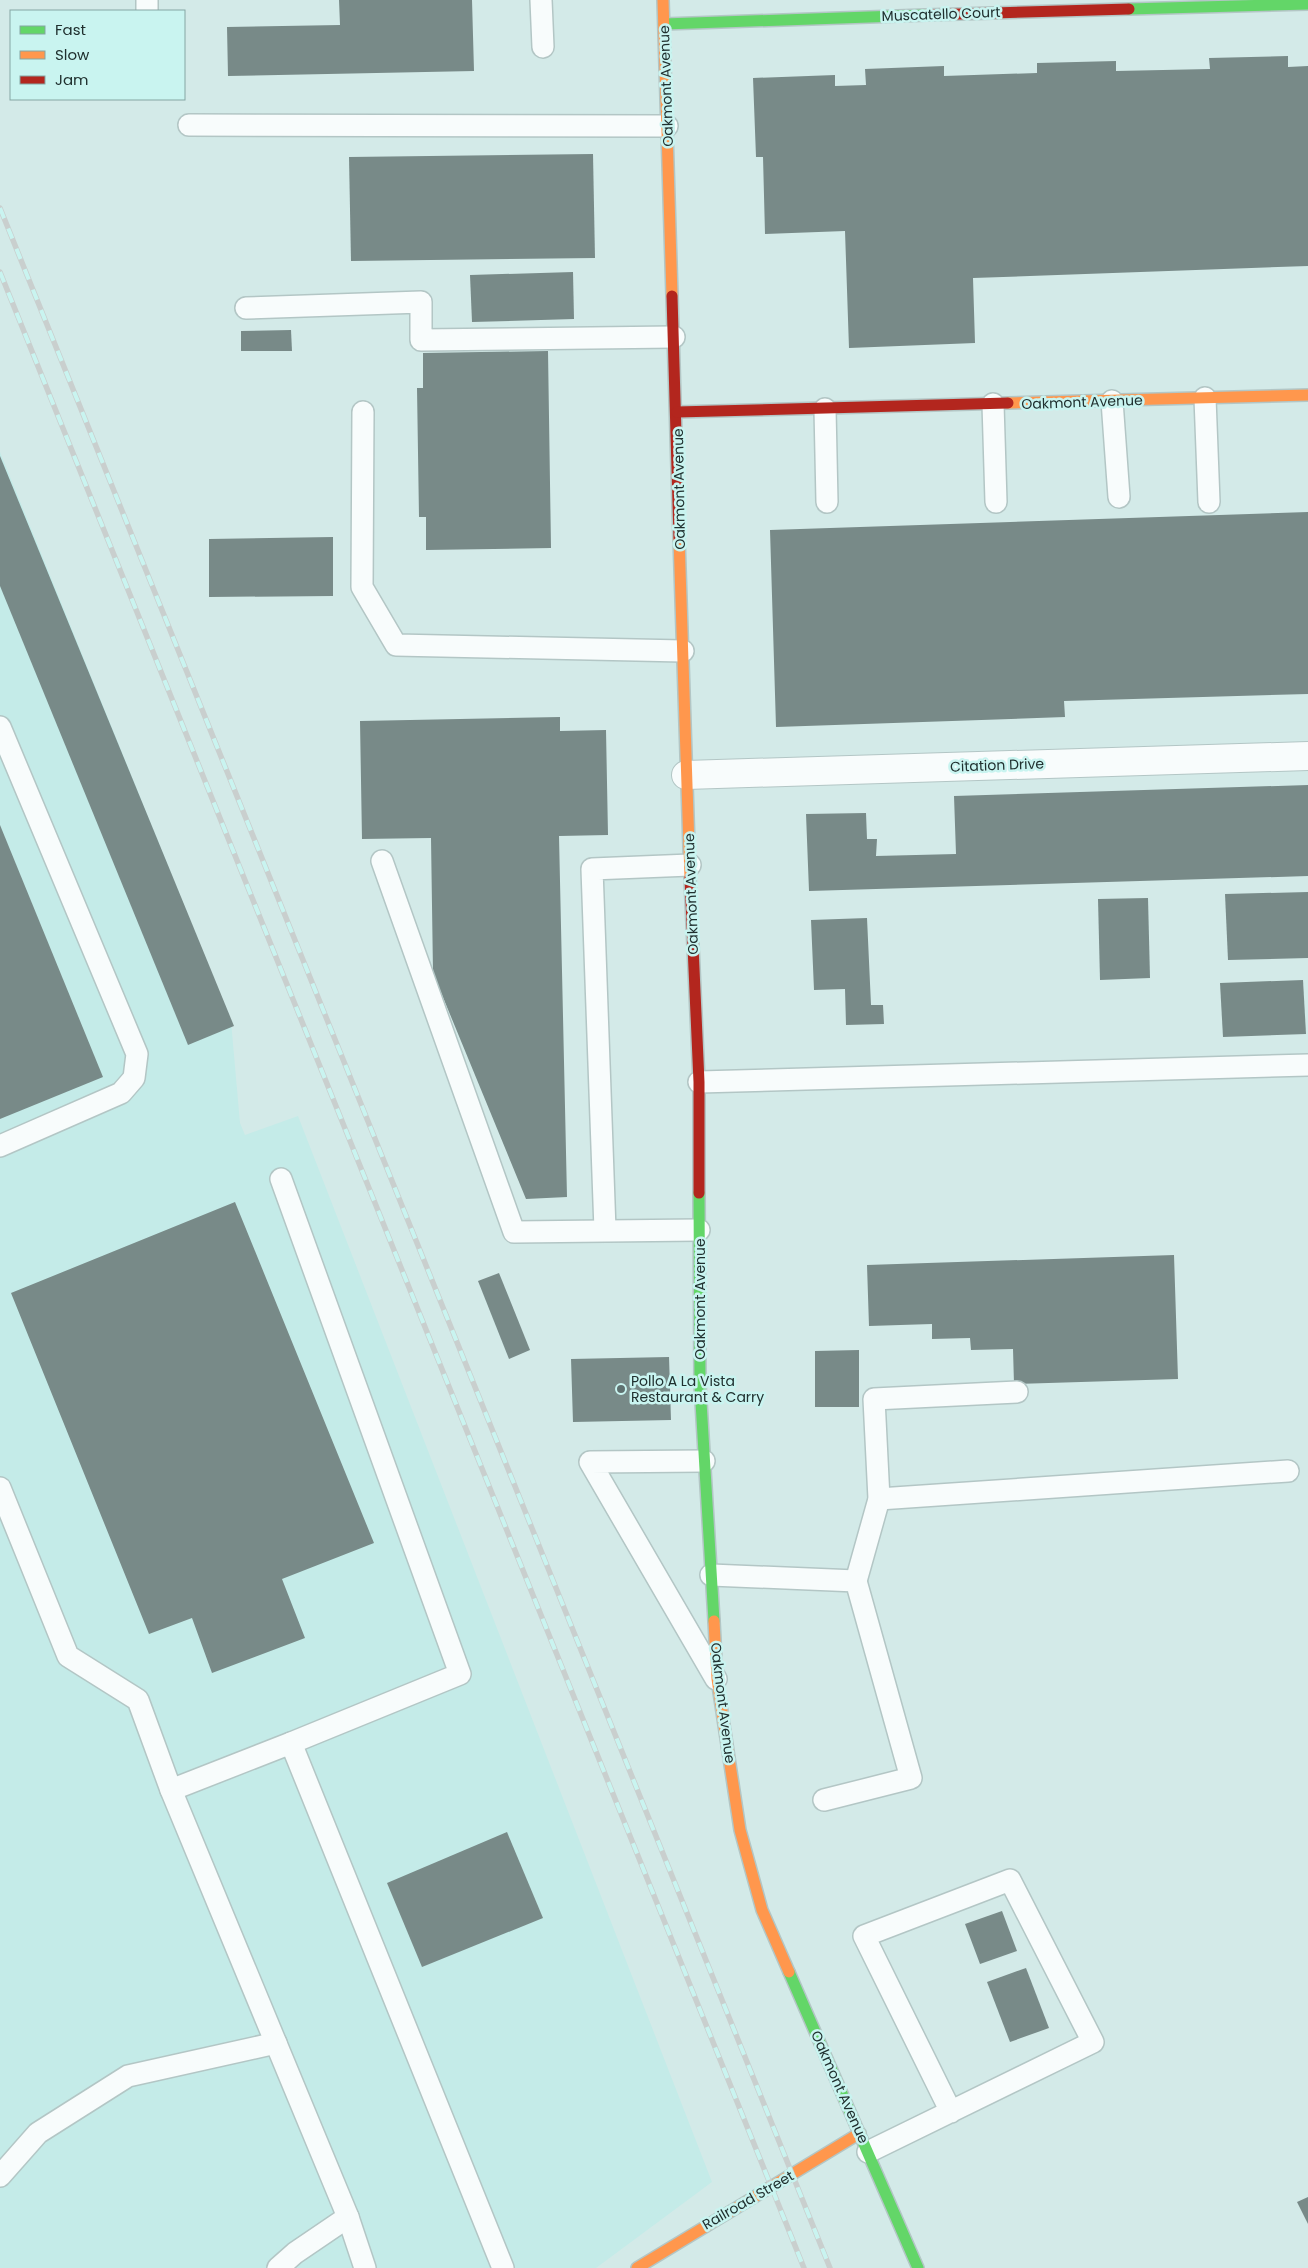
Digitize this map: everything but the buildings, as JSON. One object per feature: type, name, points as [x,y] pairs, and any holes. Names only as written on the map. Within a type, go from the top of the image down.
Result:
[{"type":"street","name":"Oakmont Avenue","points":[[663,0],[677,412],[686,775],[698,1082],[700,1385],[717,1679],[740,1830],[762,1910],[918,2268]]},
{"type":"street","name":"Muscatello Court","points":[[664,24],[761,19],[1308,4]]},
{"type":"street","name":"Oakmont Avenue","points":[[677,412],[1308,396]]},
{"type":"street","name":"Citation Drive","points":[[686,775],[1308,756]]},
{"type":"street","name":"Railroad Street","points":[[637,2268],[864,2143]]},
{"type":"lane","points":[[541,0],[543,47]]},
{"type":"lane","points":[[189,125],[667,126]]},
{"type":"lane","points":[[246,308],[421,302],[421,340],[674,337]]},
{"type":"lane","points":[[1205,398],[1209,502]]},
{"type":"lane","points":[[1112,401],[1119,496]]},
{"type":"lane","points":[[992,404],[996,502]]},
{"type":"lane","points":[[825,409],[828,502]]},
{"type":"lane","points":[[362,412],[362,587],[396,646],[683,651]]},
{"type":"lane","points":[[0,727],[137,1054],[134,1078],[122,1093],[0,1146]]},
{"type":"lane","points":[[382,861],[514,1232],[699,1230]]},
{"type":"lane","points":[[605,1230],[592,869],[690,865]]},
{"type":"lane","points":[[698,1082],[1308,1065]]},
{"type":"lane","points":[[171,1790],[460,1674],[281,1179]]},
{"type":"lane","points":[[824,1800],[911,1778],[856,1581],[879,1499],[874,1399],[1017,1392]]},
{"type":"lane","points":[[704,1461],[590,1462],[717,1679]]},
{"type":"lane","points":[[879,1499],[1288,1471]]},
{"type":"lane","points":[[0,1488],[68,1656],[138,1700],[171,1790],[348,2217],[365,2268]]},
{"type":"lane","points":[[711,1575],[856,1581]]},
{"type":"lane","points":[[291,1743],[503,2268]]},
{"type":"lane","points":[[864,2143],[951,2112],[1093,2042],[1010,1880],[864,1936],[951,2112]]},
{"type":"lane","points":[[0,2176],[38,2133],[128,2076],[276,2043]]},
{"type":"lane","points":[[278,2268],[295,2253],[348,2217]]},
{"type":"shaded area","points":[[0,452],[231,1021],[240,1123],[245,1135],[298,1116],[712,2182],[596,2268],[0,2268]]},
{"type":"railway","points":[[0,208],[830,2268]]},
{"type":"railway","points":[[0,272],[804,2268]]},
{"type":"traffic: fast","points":[[1129,9],[1308,4]]},
{"type":"traffic: fast","points":[[664,24],[926,15]]},
{"type":"traffic: fast","points":[[699,1193],[700,1385],[714,1621]]},
{"type":"traffic: fast","points":[[789,1972],[918,2268]]},
{"type":"traffic: slow","points":[[663,0],[672,296]]},
{"type":"traffic: slow","points":[[1008,403],[1308,395]]},
{"type":"traffic: slow","points":[[679,538],[690,878]]},
{"type":"traffic: slow","points":[[714,1621],[717,1679],[740,1830],[762,1910],[789,1972]]},
{"type":"traffic: slow","points":[[637,2268],[860,2133]]},
{"type":"traffic: jam","points":[[926,15],[1129,9]]},
{"type":"traffic: jam","points":[[672,296],[679,538]]},
{"type":"traffic: jam","points":[[677,412],[1008,403]]},
{"type":"traffic: jam","points":[[690,878],[699,1082],[699,1193]]},
{"type":"place","name":"Pollo A La Vista Restaurant & Carry","points":[[621,1389]]}]
